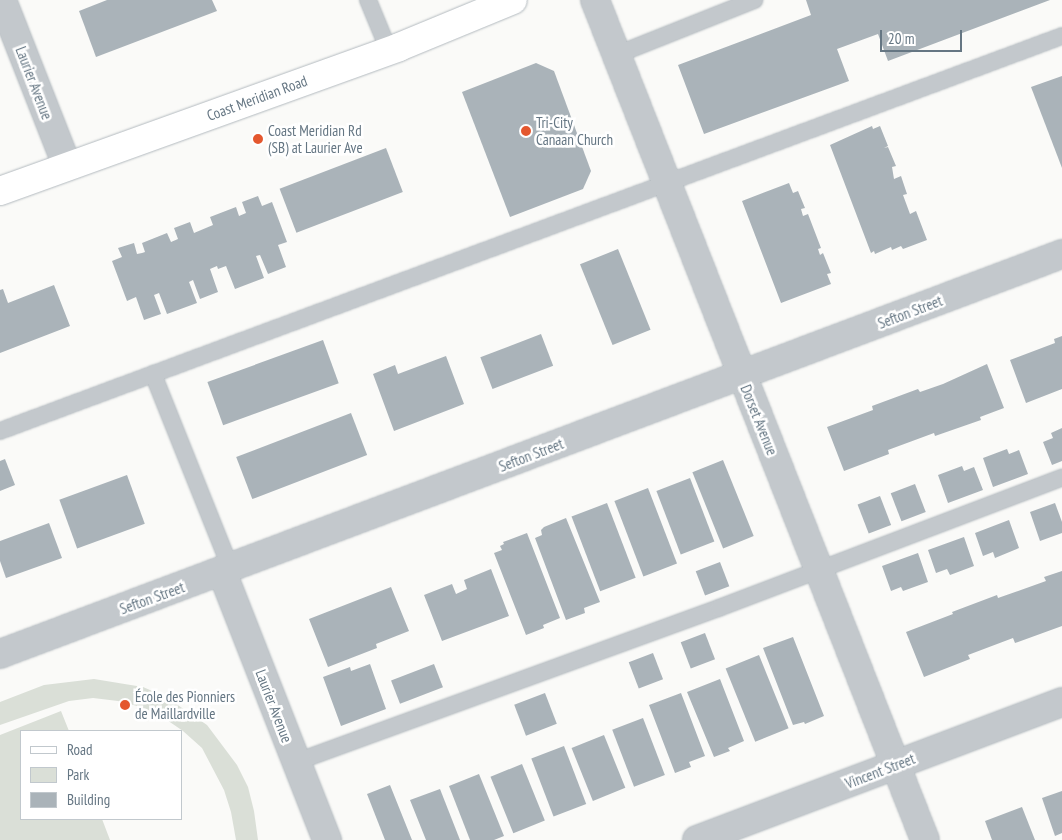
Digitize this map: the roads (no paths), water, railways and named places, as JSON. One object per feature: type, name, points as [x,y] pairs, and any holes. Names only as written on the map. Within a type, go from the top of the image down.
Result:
[{"type":"main road","name":"Coast Meridian Road","points":[[0,191],[389,50],[512,0]]},
{"type":"street","name":"Laurier Avenue","points":[[2,0],[67,166]]},
{"type":"street","name":"Dorset Avenue","points":[[594,0],[925,840]]},
{"type":"street","name":"Sefton Street","points":[[0,654],[1062,254]]},
{"type":"street","name":"Laurier Avenue","points":[[226,570],[296,762],[327,840]]},
{"type":"street","name":"Vincent Street","points":[[697,840],[1062,702]]},
{"type":"lane","points":[[368,0],[389,50]]},
{"type":"lane","points":[[616,55],[754,0]]},
{"type":"lane","points":[[0,431],[1062,36]]},
{"type":"lane","points":[[153,374],[226,570]]},
{"type":"lane","points":[[296,762],[719,608],[1062,478]]},
{"type":"place","name":"Tri-City Canaan Church","points":[[526,131]]},
{"type":"place","name":"Coast Meridian Rd (SB) at Laurier Ave","points":[[258,139]]},
{"type":"place","name":"École des Pionniers de Maillardville","points":[[125,705]]}]
